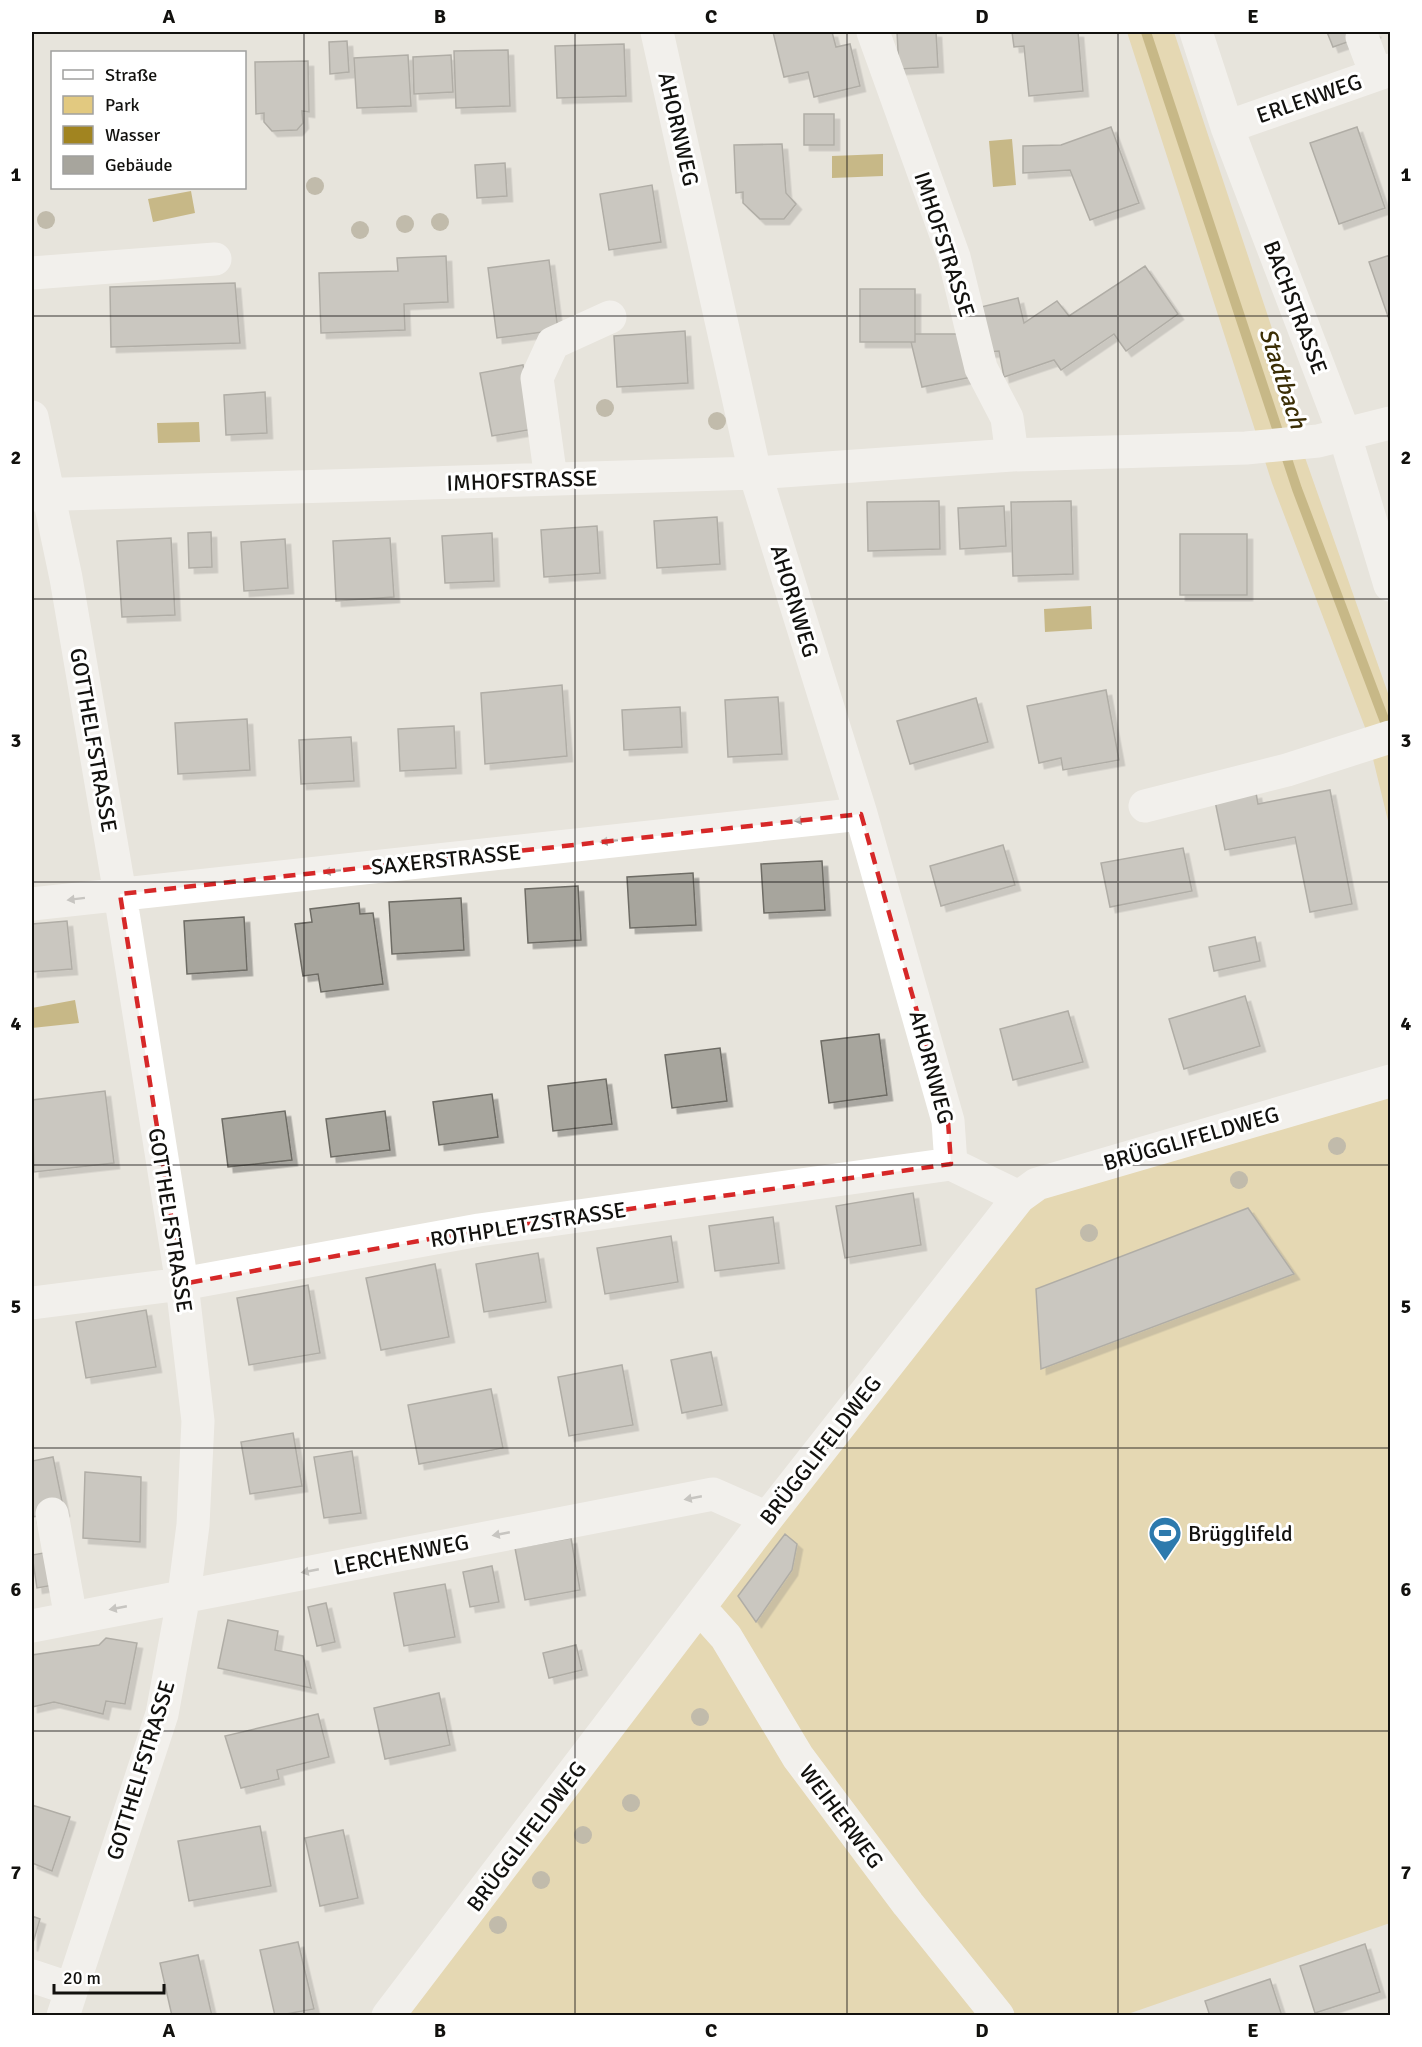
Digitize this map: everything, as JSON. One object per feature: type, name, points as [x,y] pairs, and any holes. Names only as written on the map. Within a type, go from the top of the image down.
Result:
[{"type":"street","name":"AHORNWEG","points":[[657,32],[755,473],[861,814],[948,1121],[951,1164]]},
{"type":"street","name":"IMHOFSTRASSE","points":[[873,32],[954,257],[981,368],[1008,418],[1012,456]]},
{"type":"street","name":"BACHSTRASSE","points":[[1196,32],[1227,127],[1345,436],[1390,585]]},
{"type":"street","points":[[1362,37],[1383,72]]},
{"type":"street","name":"ERLENWEG","points":[[1227,127],[1383,72]]},
{"type":"street","points":[[32,273],[214,259]]},
{"type":"street","points":[[551,479],[537,378],[553,343],[610,317]]},
{"type":"street","name":"GOTTHELFSTRASSE","points":[[32,417],[40,495],[66,578],[120,894],[182,1284],[198,1421],[193,1525],[184,1595],[162,1714],[67,2002]]},
{"type":"street","name":"IMHOFSTRASSE","points":[[40,495],[755,473],[1012,456],[1246,448],[1308,443],[1345,436],[1390,423]]},
{"type":"street","points":[[1145,806],[1287,771],[1377,742]]},
{"type":"street","name":"SAXERSTRASSE","points":[[32,904],[861,814]]},
{"type":"street","name":"BRÜGGLIFELDWEG","points":[[388,2016],[767,1518],[1019,1197],[1037,1184],[1390,1081]]},
{"type":"street","points":[[951,1164],[1019,1197]]},
{"type":"street","name":"ROTHPLETZSTRASSE","points":[[32,1303],[182,1284],[479,1230],[951,1164]]},
{"type":"street","name":"LERCHENWEG","points":[[33,1617],[71,1618],[713,1494],[767,1518]]},
{"type":"street","points":[[52,1514],[71,1618]]},
{"type":"street","name":"WEIHERWEG","points":[[700,1608],[726,1637],[812,1776],[908,1904],[998,2016]]},
{"type":"street","points":[[32,1976],[67,2002]]},
{"type":"highlighted area","points":[[861,814],[948,1121],[951,1164],[479,1230],[182,1284],[120,894]]},
{"type":"green space","points":[[1127,32],[1174,32],[1288,377],[1283,395],[1390,699],[1390,829],[1366,730],[1272,483]]},
{"type":"green space","points":[[1390,1081],[1390,1923],[1125,2015],[388,2016],[1019,1197]]},
{"type":"water","points":[[1012,139],[1016,185],[993,187],[989,141]]},
{"type":"water","points":[[883,154],[883,176],[832,178],[832,156]]},
{"type":"water","points":[[191,191],[195,213],[153,222],[148,199]]},
{"type":"water","points":[[199,422],[200,442],[158,443],[157,423]]},
{"type":"water","points":[[1091,606],[1092,629],[1045,632],[1044,609]]},
{"type":"water","points":[[75,1000],[79,1023],[32,1028],[32,1008]]},
{"type":"building","points":[[773,32],[832,32],[836,47],[850,44],[860,86],[814,97],[808,72],[784,77]]},
{"type":"building","points":[[897,32],[936,32],[938,67],[899,69]]},
{"type":"building","points":[[1012,32],[1078,32],[1083,91],[1029,96],[1024,46],[1014,47]]},
{"type":"building","points":[[1327,32],[1376,32],[1333,47]]},
{"type":"building","points":[[347,41],[349,72],[330,74],[329,42]]},
{"type":"building","points":[[624,44],[626,96],[557,98],[555,46]]},
{"type":"building","points":[[508,50],[510,106],[456,108],[454,51]]},
{"type":"building","points":[[408,55],[411,106],[357,108],[354,58]]},
{"type":"building","points":[[451,55],[453,92],[414,94],[413,57]]},
{"type":"building","points":[[308,61],[309,112],[302,111],[303,123],[297,130],[272,131],[264,122],[264,113],[256,114],[255,62]]},
{"type":"building","points":[[804,114],[834,114],[834,145],[804,145]]},
{"type":"building","points":[[1111,127],[1139,203],[1090,220],[1070,170],[1023,173],[1023,146],[1061,145]]},
{"type":"building","points":[[1357,127],[1385,208],[1339,224],[1310,143]]},
{"type":"building","points":[[782,144],[786,193],[796,204],[784,219],[760,219],[743,203],[743,192],[736,193],[734,145]]},
{"type":"building","points":[[505,163],[507,196],[477,198],[475,165]]},
{"type":"building","points":[[652,185],[661,242],[609,250],[600,194]]},
{"type":"building","points":[[1390,255],[1390,322],[1369,262]]},
{"type":"building","points":[[446,256],[448,302],[404,304],[405,330],[321,333],[319,273],[398,271],[397,258]]},
{"type":"building","points":[[549,260],[558,330],[497,338],[488,268]]},
{"type":"building","points":[[1145,266],[1178,314],[1126,351],[1114,334],[1061,370],[1054,360],[1004,377],[999,351],[988,352],[977,308],[1018,298],[1024,323],[1057,301],[1069,316]]},
{"type":"building","points":[[235,283],[240,343],[111,347],[110,287]]},
{"type":"building","points":[[860,289],[915,289],[915,342],[860,342]]},
{"type":"building","points":[[685,331],[688,383],[617,387],[614,336]]},
{"type":"building","points":[[915,334],[963,334],[972,377],[922,387],[911,342],[915,342]]},
{"type":"building","points":[[523,365],[534,429],[492,436],[480,373]]},
{"type":"building","points":[[265,392],[267,433],[226,435],[224,395]]},
{"type":"building","points":[[939,501],[940,549],[868,551],[867,502]]},
{"type":"building","points":[[1071,501],[1073,574],[1013,576],[1011,502]]},
{"type":"building","points":[[1004,506],[1006,546],[960,549],[958,508]]},
{"type":"building","points":[[717,517],[720,564],[657,568],[654,521]]},
{"type":"building","points":[[597,526],[600,573],[544,577],[541,530]]},
{"type":"building","points":[[211,532],[212,567],[189,568],[188,533]]},
{"type":"building","points":[[492,533],[494,581],[445,583],[442,536]]},
{"type":"building","points":[[1180,534],[1247,534],[1247,595],[1180,595]]},
{"type":"building","points":[[171,538],[175,615],[122,617],[117,541]]},
{"type":"building","points":[[390,538],[394,597],[336,601],[333,541]]},
{"type":"building","points":[[285,539],[288,588],[244,591],[241,542]]},
{"type":"building","points":[[562,685],[567,756],[485,764],[481,693]]},
{"type":"building","points":[[1106,690],[1119,760],[1063,770],[1061,758],[1039,763],[1027,706]]},
{"type":"building","points":[[778,697],[782,754],[728,757],[725,700]]},
{"type":"building","points":[[976,698],[988,742],[910,764],[897,721]]},
{"type":"building","points":[[680,707],[682,747],[624,750],[622,710]]},
{"type":"building","points":[[247,719],[250,770],[178,774],[175,723]]},
{"type":"building","points":[[454,726],[456,768],[400,771],[398,729]]},
{"type":"building","points":[[351,737],[354,781],[301,784],[299,740]]},
{"type":"building","points":[[1330,790],[1352,904],[1310,912],[1295,837],[1225,850],[1215,801],[1256,793],[1258,804]]},
{"type":"building","points":[[1003,845],[1015,885],[941,906],[930,866]]},
{"type":"building","points":[[1183,848],[1192,891],[1110,907],[1101,863]]},
{"type":"building","points":[[822,861],[825,910],[764,913],[761,864]]},
{"type":"building","points":[[693,873],[696,925],[630,928],[627,877]]},
{"type":"building","points":[[578,886],[581,940],[528,943],[525,889]]},
{"type":"building","points":[[461,898],[464,950],[392,954],[389,902]]},
{"type":"building","points":[[359,903],[360,914],[373,913],[383,984],[321,992],[318,974],[303,976],[295,924],[312,922],[310,909]]},
{"type":"building","points":[[244,917],[247,970],[187,974],[184,921]]},
{"type":"building","points":[[67,921],[72,969],[32,972],[32,924]]},
{"type":"building","points":[[1255,937],[1260,961],[1214,971],[1209,947]]},
{"type":"building","points":[[1245,996],[1260,1046],[1184,1069],[1169,1019]]},
{"type":"building","points":[[1068,1011],[1083,1062],[1013,1080],[1000,1029]]},
{"type":"building","points":[[879,1034],[887,1095],[829,1103],[821,1041]]},
{"type":"building","points":[[720,1048],[727,1101],[672,1108],[665,1055]]},
{"type":"building","points":[[606,1079],[612,1124],[553,1131],[548,1086]]},
{"type":"building","points":[[105,1091],[114,1163],[34,1172],[32,1100]]},
{"type":"building","points":[[492,1094],[498,1137],[439,1145],[433,1102]]},
{"type":"building","points":[[285,1111],[292,1160],[228,1167],[222,1119]]},
{"type":"building","points":[[385,1111],[390,1150],[331,1157],[326,1119]]},
{"type":"building","points":[[913,1193],[921,1245],[845,1258],[836,1206]]},
{"type":"building","points":[[1248,1208],[1294,1274],[1041,1369],[1036,1289]]},
{"type":"building","points":[[773,1217],[779,1263],[715,1271],[709,1226]]},
{"type":"building","points":[[671,1236],[678,1282],[605,1294],[597,1248]]},
{"type":"building","points":[[538,1253],[546,1302],[484,1312],[476,1264]]},
{"type":"building","points":[[435,1264],[449,1337],[381,1350],[366,1278]]},
{"type":"building","points":[[308,1285],[320,1353],[249,1365],[237,1298]]},
{"type":"building","points":[[146,1310],[156,1367],[86,1378],[76,1322]]},
{"type":"building","points":[[711,1352],[722,1405],[682,1413],[671,1360]]},
{"type":"building","points":[[622,1365],[633,1425],[569,1436],[558,1377]]},
{"type":"building","points":[[491,1389],[503,1448],[419,1464],[408,1405]]},
{"type":"building","points":[[293,1433],[302,1486],[250,1494],[241,1442]]},
{"type":"building","points":[[352,1451],[361,1513],[324,1518],[314,1457]]},
{"type":"building","points":[[53,1457],[64,1511],[32,1517],[32,1461]]},
{"type":"building","points":[[85,1472],[141,1477],[140,1542],[83,1538]]},
{"type":"building","points":[[785,1534],[797,1544],[792,1570],[756,1622],[738,1596]]},
{"type":"building","points":[[571,1538],[580,1590],[525,1600],[515,1548]]},
{"type":"building","points":[[49,1552],[54,1585],[37,1588],[32,1555]]},
{"type":"building","points":[[492,1566],[499,1602],[470,1607],[463,1572]]},
{"type":"building","points":[[445,1584],[455,1637],[404,1646],[394,1593]]},
{"type":"building","points":[[326,1603],[335,1642],[317,1646],[308,1607]]},
{"type":"building","points":[[228,1620],[278,1631],[275,1650],[303,1656],[311,1688],[218,1668]]},
{"type":"building","points":[[106,1638],[137,1643],[125,1704],[106,1701],[103,1714],[54,1702],[32,1707],[32,1655],[99,1645]]},
{"type":"building","points":[[576,1645],[582,1670],[549,1678],[543,1653]]},
{"type":"building","points":[[439,1693],[450,1745],[385,1759],[374,1708]]},
{"type":"building","points":[[318,1714],[329,1757],[277,1770],[279,1779],[241,1788],[225,1736]]},
{"type":"building","points":[[32,1805],[70,1817],[52,1871],[32,1863]]},
{"type":"building","points":[[260,1826],[271,1886],[189,1901],[178,1841]]},
{"type":"building","points":[[343,1830],[358,1898],[320,1906],[305,1838]]},
{"type":"building","points":[[32,1916],[40,1919],[32,1946]]},
{"type":"building","points":[[298,1942],[314,2009],[275,2016],[260,1950]]},
{"type":"building","points":[[1365,1944],[1380,1992],[1315,2013],[1300,1966]]},
{"type":"building","points":[[198,1955],[212,2016],[172,2016],[160,1963]]},
{"type":"building","points":[[1270,1979],[1282,2016],[1210,2016],[1205,2001]]},
{"type":"waterway","name":"Stadtbach","points":[[1146,32],[1297,489],[1390,735]]},
{"type":"place","name":"Brügglifeld","points":[[1165,1562]]}]
